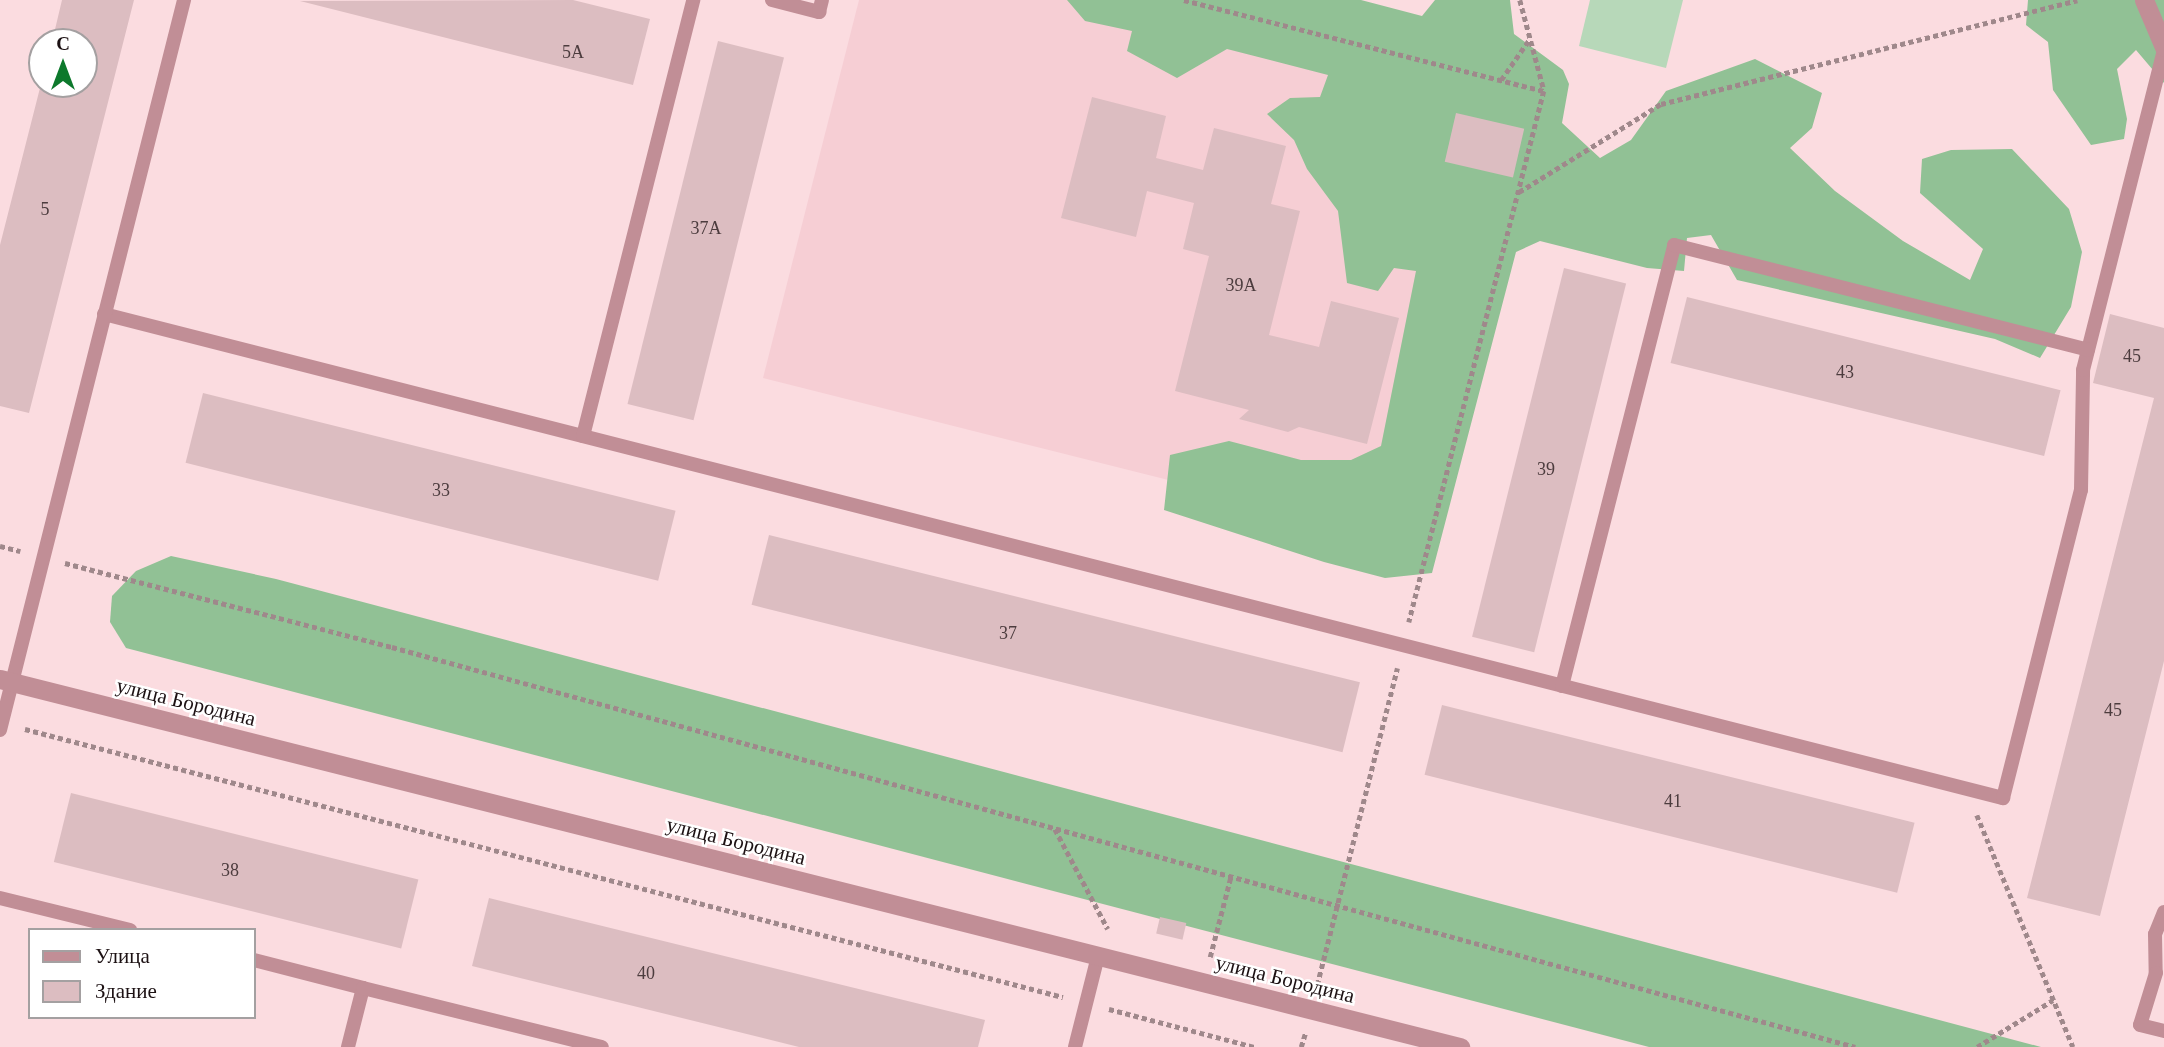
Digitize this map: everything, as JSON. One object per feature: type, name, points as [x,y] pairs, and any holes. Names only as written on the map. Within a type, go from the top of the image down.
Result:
[{"type":"street","points":[[2144,0],[2164,48]]},
{"type":"street","name":"улица Бородина","points":[[6,680],[1460,1047]]},
{"type":"lane","points":[[1,726],[6,680],[43,557],[184,0]]},
{"type":"lane","points":[[583,436],[693,0]]},
{"type":"lane","points":[[772,0],[819,12],[822,0]]},
{"type":"lane","points":[[104,314],[2003,798],[2081,489],[2083,370],[2164,48]]},
{"type":"lane","points":[[1562,686],[1674,245],[2088,350]]},
{"type":"lane","points":[[0,898],[122,928]]},
{"type":"lane","points":[[2164,912],[2155,934],[2155,973],[2140,1025],[2164,1031]]},
{"type":"lane","points":[[1075,1047],[1098,956]]},
{"type":"lane","points":[[256,961],[602,1047]]},
{"type":"lane","points":[[348,1047],[363,988]]},
{"type":"path","points":[[1184,0],[1544,90]]},
{"type":"path","points":[[1301,1047],[1544,90],[1520,0]]},
{"type":"path","points":[[1519,192],[1661,104],[2077,0]]},
{"type":"path","points":[[1501,80],[1529,40]]},
{"type":"path","points":[[0,546],[405,650],[1855,1047]]},
{"type":"path","points":[[1,726],[1255,1047]]},
{"type":"path","points":[[1966,789],[2073,1047]]},
{"type":"path","points":[[1054,828],[1125,962]]},
{"type":"path","points":[[1203,982],[1231,876]]},
{"type":"path","points":[[1977,1047],[2053,1000]]},
{"type":"shaded area","points":[[859,0],[1137,0],[1531,100],[1419,543],[763,378]]},
{"type":"green space","points":[[1067,0],[1361,0],[1422,16],[1435,0],[1510,0],[1514,34],[1563,70],[1569,84],[1562,123],[1600,158],[1631,140],[1666,91],[1755,59],[1822,93],[1812,128],[1790,148],[1835,191],[1903,241],[1970,280],[1983,249],[1920,193],[1922,159],[1951,150],[2012,149],[2069,209],[2082,252],[2071,307],[2040,358],[1995,339],[1737,280],[1711,235],[1687,238],[1684,271],[1647,268],[1540,241],[1516,252],[1432,573],[1385,578],[1324,562],[1164,510],[1170,455],[1229,441],[1301,460],[1351,460],[1381,446],[1416,271],[1394,268],[1378,291],[1347,283],[1338,211],[1307,169],[1294,140],[1267,114],[1290,98],[1320,97],[1328,75],[1227,49],[1177,78],[1127,51],[1132,31],[1085,21]]},
{"type":"green space","points":[[1590,0],[1683,0],[1666,68],[1579,46]]},
{"type":"green space","points":[[2028,0],[2164,0],[2164,83],[2136,50],[2117,69],[2127,119],[2124,139],[2091,145],[2053,90],[2048,42],[2026,25]]},
{"type":"green space","points":[[171,556],[276,579],[2041,1047],[1649,1047],[126,648],[110,622],[112,596],[136,571]]},
{"type":"building","points":[[62,0],[134,0],[29,413],[0,406],[0,245],[37,98],[98,98],[98,28],[55,28]]},
{"type":"building","points":[[573,0],[650,19],[633,85],[300,1]]},
{"type":"building","points":[[718,41],[784,57],[694,420],[628,404]]},
{"type":"building","points":[[1092,97],[1166,116],[1156,158],[1203,170],[1214,128],[1286,146],[1271,204],[1300,211],[1269,335],[1319,347],[1331,301],[1399,318],[1367,444],[1299,427],[1288,432],[1239,419],[1249,410],[1175,391],[1209,256],[1183,249],[1194,203],[1147,191],[1136,237],[1061,218]]},
{"type":"building","points":[[1456,113],[1524,129],[1513,177],[1445,162]]},
{"type":"building","points":[[1564,268],[1626,283],[1534,652],[1472,637]]},
{"type":"building","points":[[1687,297],[2061,390],[2044,456],[1671,363]]},
{"type":"building","points":[[2110,314],[2164,328],[2164,661],[2100,916],[2027,898],[2154,398],[2093,383]]},
{"type":"building","points":[[203,393],[676,511],[658,581],[186,463]]},
{"type":"building","points":[[769,535],[1360,682],[1342,752],[752,605]]},
{"type":"building","points":[[1442,705],[1915,823],[1897,893],[1425,775]]},
{"type":"building","points":[[71,793],[418,880],[401,948],[54,862]]},
{"type":"building","points":[[489,898],[985,1020],[978,1047],[799,1047],[472,966]]},
{"type":"building","points":[[1160,917],[1186,923],[1182,940],[1156,934]]}]
